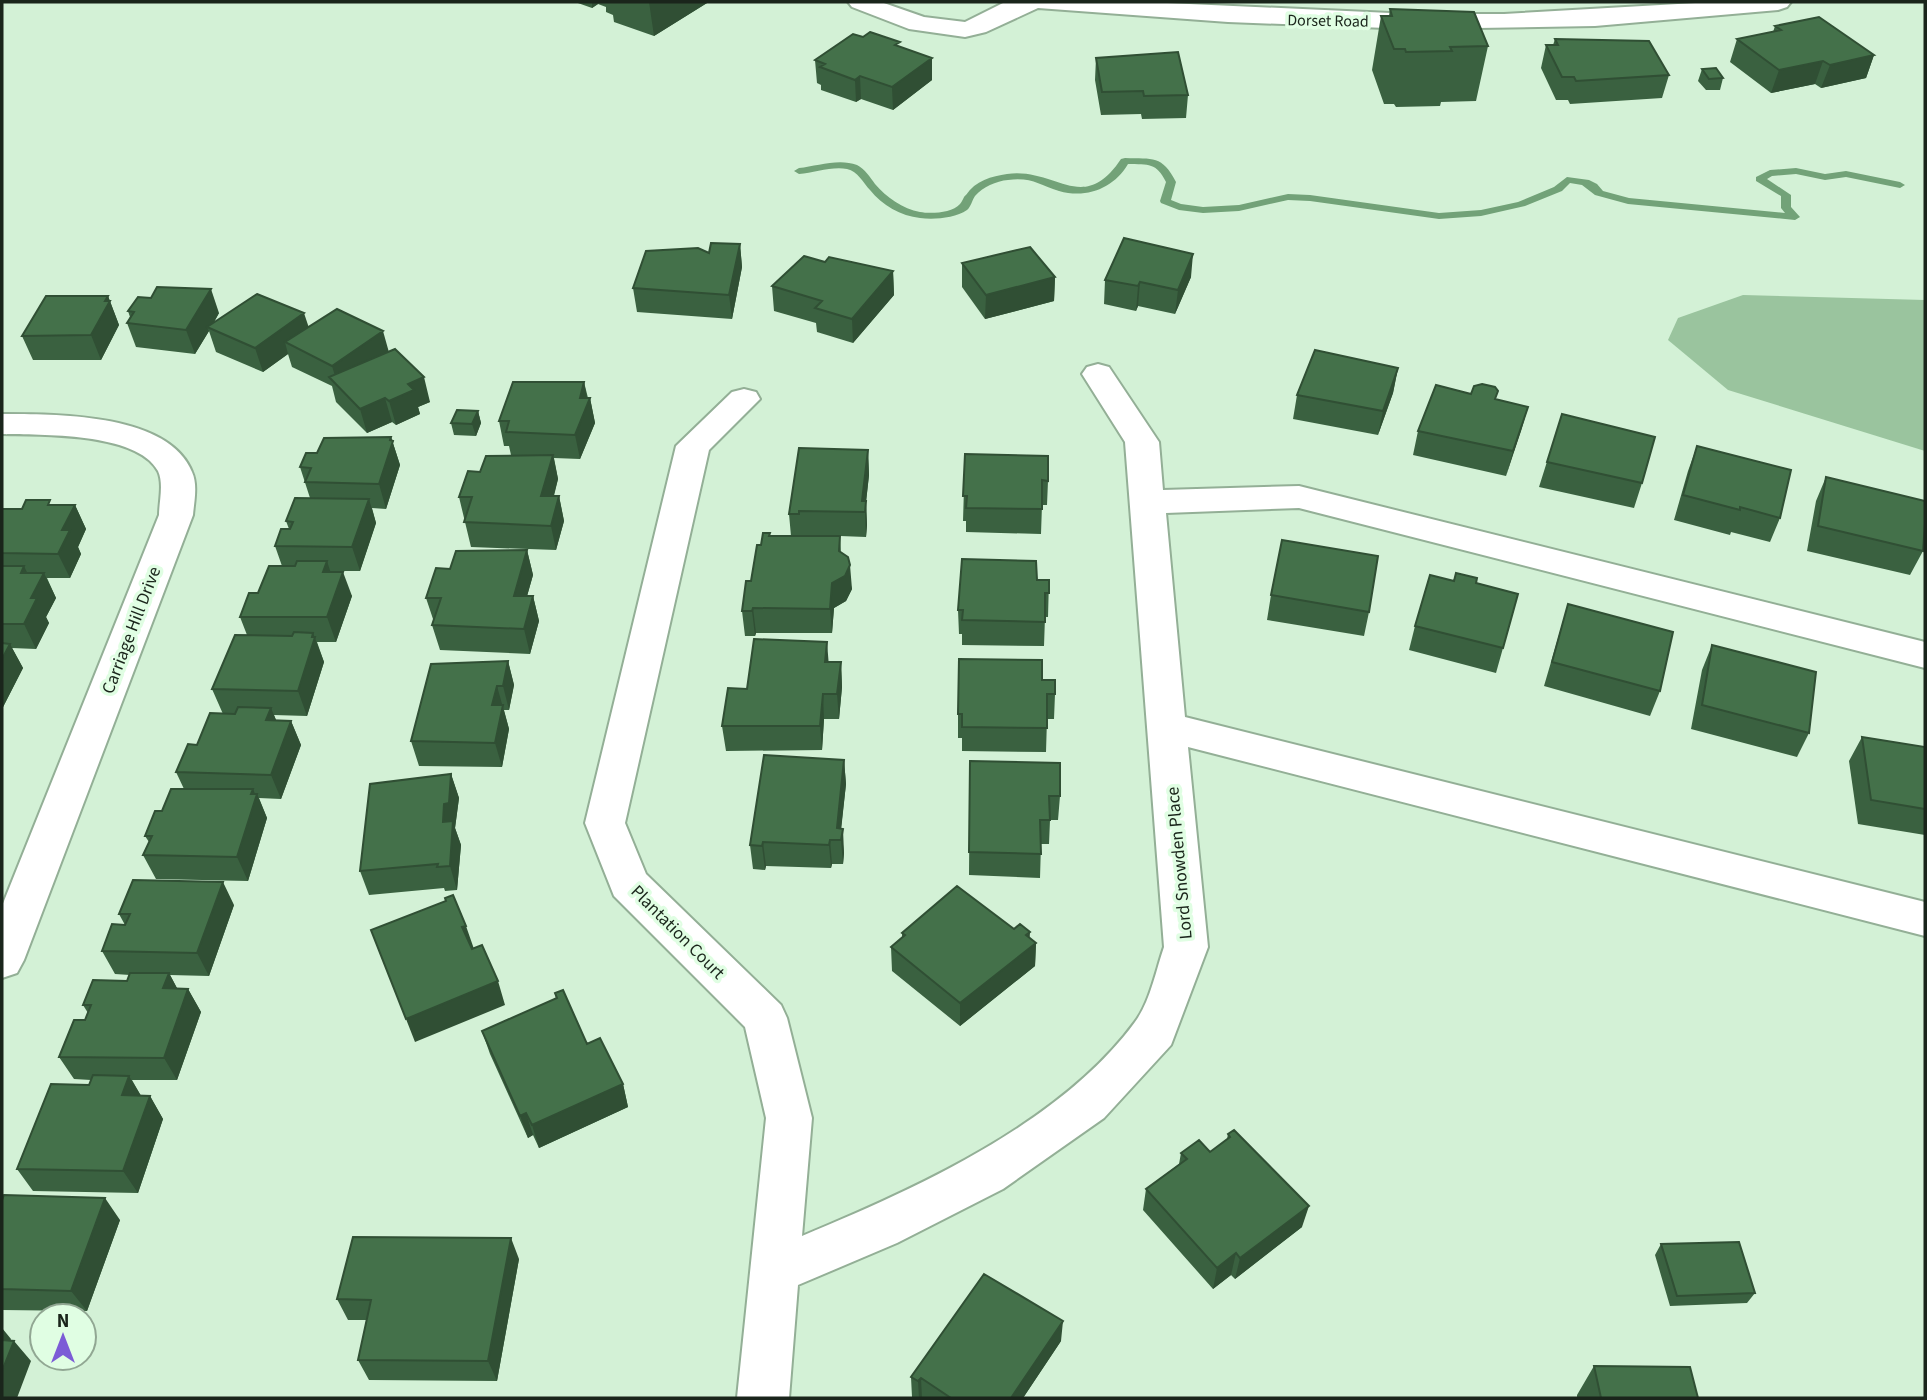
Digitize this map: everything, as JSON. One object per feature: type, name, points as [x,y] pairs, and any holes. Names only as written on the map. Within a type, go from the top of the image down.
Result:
[{"type":"street","points":[[861,2],[916,22],[958,29],[976,27],[1006,9],[1031,2]]},
{"type":"street","name":"Dorset Road","points":[[1045,2],[1228,16],[1463,21],[1645,16],[1778,2]]},
{"type":"street","name":"Lord Snowden Place","points":[[775,1271],[880,1227],[986,1174],[1088,1104],[1155,1031],[1186,947],[1142,442],[1098,374]]},
{"type":"street","name":"Plantation Court","points":[[744,398],[693,446],[606,823],[629,884],[765,1018],[789,1118],[763,1398]]},
{"type":"street","name":"Carriage Hill Drive","points":[[2,424],[75,425],[108,431],[137,441],[162,454],[175,471],[177,491],[176,514],[2,960]]},
{"type":"street","points":[[1147,502],[1299,497],[1925,655]]},
{"type":"street","points":[[1167,727],[1925,919]]},
{"type":"green space","points":[[1743,295],[1925,300],[1925,451],[1728,390],[1668,340],[1678,318]]},
{"type":"building","points":[[1390,9],[1474,12],[1488,46],[1450,47],[1452,51],[1406,52],[1405,49],[1394,49],[1381,16],[1392,16]]},
{"type":"building","points":[[1819,17],[1874,55],[1830,65],[1823,61],[1779,70],[1737,39],[1781,30],[1775,26]]},
{"type":"building","points":[[870,32],[900,42],[895,45],[932,58],[892,87],[860,76],[855,80],[820,67],[825,64],[815,60],[853,34],[863,37]]},
{"type":"building","points":[[1555,39],[1649,41],[1669,75],[1576,81],[1574,77],[1562,77],[1546,45],[1558,45]]},
{"type":"building","points":[[1178,52],[1188,95],[1144,96],[1143,91],[1102,92],[1096,58]]},
{"type":"building","points":[[1716,68],[1723,78],[1709,79],[1702,69]]},
{"type":"building","points":[[1124,238],[1193,254],[1178,290],[1140,282],[1138,286],[1105,280]]},
{"type":"building","points":[[711,243],[740,244],[729,295],[633,288],[646,251],[698,248],[709,253]]},
{"type":"building","points":[[1030,247],[1055,277],[986,295],[962,263]]},
{"type":"building","points":[[804,256],[825,262],[829,257],[893,271],[852,319],[815,308],[822,301],[772,286]]},
{"type":"building","points":[[157,287],[211,289],[186,330],[127,323],[134,312],[128,311],[138,297],[151,298]]},
{"type":"building","points":[[257,294],[304,313],[255,348],[207,327]]},
{"type":"building","points":[[46,296],[108,296],[105,301],[110,301],[91,335],[22,336]]},
{"type":"building","points":[[337,309],[383,331],[332,366],[285,342]]},
{"type":"building","points":[[395,349],[424,377],[408,384],[414,390],[389,401],[385,398],[360,409],[329,377]]},
{"type":"building","points":[[1315,350],[1398,368],[1383,411],[1297,395]]},
{"type":"building","points":[[513,382],[584,382],[580,398],[590,398],[575,435],[506,432],[509,421],[499,421]]},
{"type":"building","points":[[1482,384],[1495,387],[1498,391],[1495,399],[1528,407],[1513,451],[1418,431],[1436,385],[1471,394],[1474,386]]},
{"type":"building","points":[[457,410],[478,411],[472,424],[451,423]]},
{"type":"building","points":[[1562,414],[1655,437],[1642,483],[1547,462]]},
{"type":"building","points":[[391,437],[390,440],[393,441],[379,484],[305,482],[311,468],[300,467],[306,453],[317,453],[324,438]]},
{"type":"building","points":[[1697,446],[1791,470],[1780,518],[1683,495]]},
{"type":"building","points":[[799,448],[868,450],[862,501],[866,501],[865,512],[799,511],[799,514],[789,514]]},
{"type":"building","points":[[965,454],[1048,456],[1048,481],[1042,480],[1042,509],[966,508],[967,496],[963,496]]},
{"type":"building","points":[[553,455],[541,496],[559,496],[551,526],[464,522],[472,497],[459,497],[468,471],[480,472],[486,456]]},
{"type":"building","points":[[1826,477],[1925,501],[1923,551],[1818,526]]},
{"type":"building","points":[[295,498],[369,499],[352,547],[275,546],[281,529],[290,529],[293,522],[286,521]]},
{"type":"building","points":[[26,500],[50,500],[48,505],[75,505],[62,530],[70,530],[58,554],[2,553],[2,509],[22,509]]},
{"type":"building","points":[[763,533],[770,533],[769,536],[840,536],[839,551],[848,557],[850,565],[845,576],[832,583],[830,609],[753,608],[752,611],[742,611],[746,581],[751,581],[757,545],[761,545]]},
{"type":"building","points":[[1282,540],[1378,556],[1369,612],[1271,595]]},
{"type":"building","points":[[527,550],[514,596],[533,596],[524,629],[432,625],[441,598],[426,598],[436,568],[450,569],[456,551]]},
{"type":"building","points":[[962,559],[1036,561],[1037,580],[1049,580],[1049,593],[1045,593],[1045,622],[962,620],[963,610],[958,610]]},
{"type":"building","points":[[297,561],[327,561],[323,572],[343,572],[327,617],[240,617],[249,593],[258,593],[269,566],[295,566]]},
{"type":"building","points":[[2,566],[24,566],[21,573],[44,573],[31,598],[37,598],[24,624],[2,624]]},
{"type":"building","points":[[1456,573],[1477,578],[1476,583],[1518,594],[1503,648],[1415,626],[1430,575],[1454,581]]},
{"type":"building","points":[[1568,604],[1673,632],[1660,691],[1552,662]]},
{"type":"building","points":[[294,632],[313,633],[312,637],[315,637],[298,691],[212,689],[235,635],[292,636]]},
{"type":"building","points":[[754,639],[827,642],[825,662],[841,662],[837,694],[823,694],[820,726],[722,726],[728,688],[747,689]]},
{"type":"building","points":[[2,643],[10,644],[2,659]]},
{"type":"building","points":[[1712,645],[1816,672],[1809,733],[1702,705]]},
{"type":"building","points":[[959,659],[1042,660],[1042,680],[1055,680],[1055,694],[1047,694],[1047,728],[962,727],[962,714],[958,714]]},
{"type":"building","points":[[508,661],[503,686],[497,686],[492,705],[503,705],[495,743],[411,741],[431,664]]},
{"type":"building","points":[[238,707],[271,708],[266,720],[291,721],[271,775],[176,772],[188,744],[197,745],[210,713],[235,714]]},
{"type":"building","points":[[1862,737],[1925,747],[1925,809],[1871,800]]},
{"type":"building","points":[[764,755],[844,760],[837,828],[843,829],[841,840],[830,840],[829,845],[763,842],[762,846],[750,845]]},
{"type":"building","points":[[970,761],[1060,763],[1060,796],[1049,796],[1050,820],[1040,820],[1041,854],[969,852]]},
{"type":"building","points":[[451,774],[449,803],[444,804],[443,822],[453,821],[450,866],[437,867],[438,864],[360,871],[370,784]]},
{"type":"building","points":[[171,789],[253,789],[251,794],[257,794],[237,857],[143,855],[152,836],[145,836],[155,811],[162,811]]},
{"type":"building","points":[[133,880],[223,882],[197,953],[102,951],[112,924],[125,925],[130,914],[119,914]]},
{"type":"building","points":[[957,886],[1014,929],[1020,924],[1030,932],[1026,935],[1036,943],[960,1003],[891,947],[905,935],[902,933]]},
{"type":"building","points":[[453,895],[466,926],[462,927],[472,949],[482,945],[498,981],[406,1019],[371,930],[446,901],[445,898]]},
{"type":"building","points":[[130,973],[169,973],[163,988],[188,989],[164,1058],[59,1057],[74,1020],[85,1020],[91,1005],[83,1005],[93,980],[127,981]]},
{"type":"building","points":[[563,990],[587,1044],[600,1038],[623,1084],[532,1125],[526,1113],[520,1116],[482,1031],[557,998],[555,993]]},
{"type":"building","points":[[93,1075],[129,1076],[122,1095],[150,1096],[123,1171],[17,1169],[51,1084],[89,1085]]},
{"type":"building","points":[[1234,1130],[1309,1206],[1240,1258],[1236,1253],[1217,1268],[1146,1189],[1187,1159],[1181,1153],[1199,1140],[1210,1152],[1230,1137],[1228,1134]]},
{"type":"building","points":[[4,1195],[105,1198],[71,1291],[2,1289]]},
{"type":"building","points":[[353,1237],[511,1238],[488,1361],[358,1360],[371,1300],[337,1299]]},
{"type":"building","points":[[1739,1242],[1755,1293],[1677,1296],[1661,1244]]},
{"type":"building","points":[[984,1274],[1063,1321],[1011,1398],[951,1398],[921,1378],[918,1381],[911,1377]]},
{"type":"building","points":[[2,1340],[14,1341],[2,1371]]},
{"type":"building","points":[[1594,1366],[1690,1367],[1698,1398],[1601,1398]]},
{"type":"waterway","points":[[799,171],[836,166],[853,167],[896,207],[917,215],[929,216],[964,207],[977,188],[998,178],[1033,177],[1061,188],[1082,190],[1108,182],[1125,161],[1153,162],[1164,168],[1171,182],[1165,201],[1179,207],[1203,210],[1239,208],[1288,197],[1439,216],[1481,213],[1521,204],[1558,189],[1567,180],[1585,182],[1599,193],[1628,201],[1795,217],[1786,208],[1786,195],[1760,179],[1770,173],[1796,171],[1825,177],[1846,174],[1900,185]]}]
